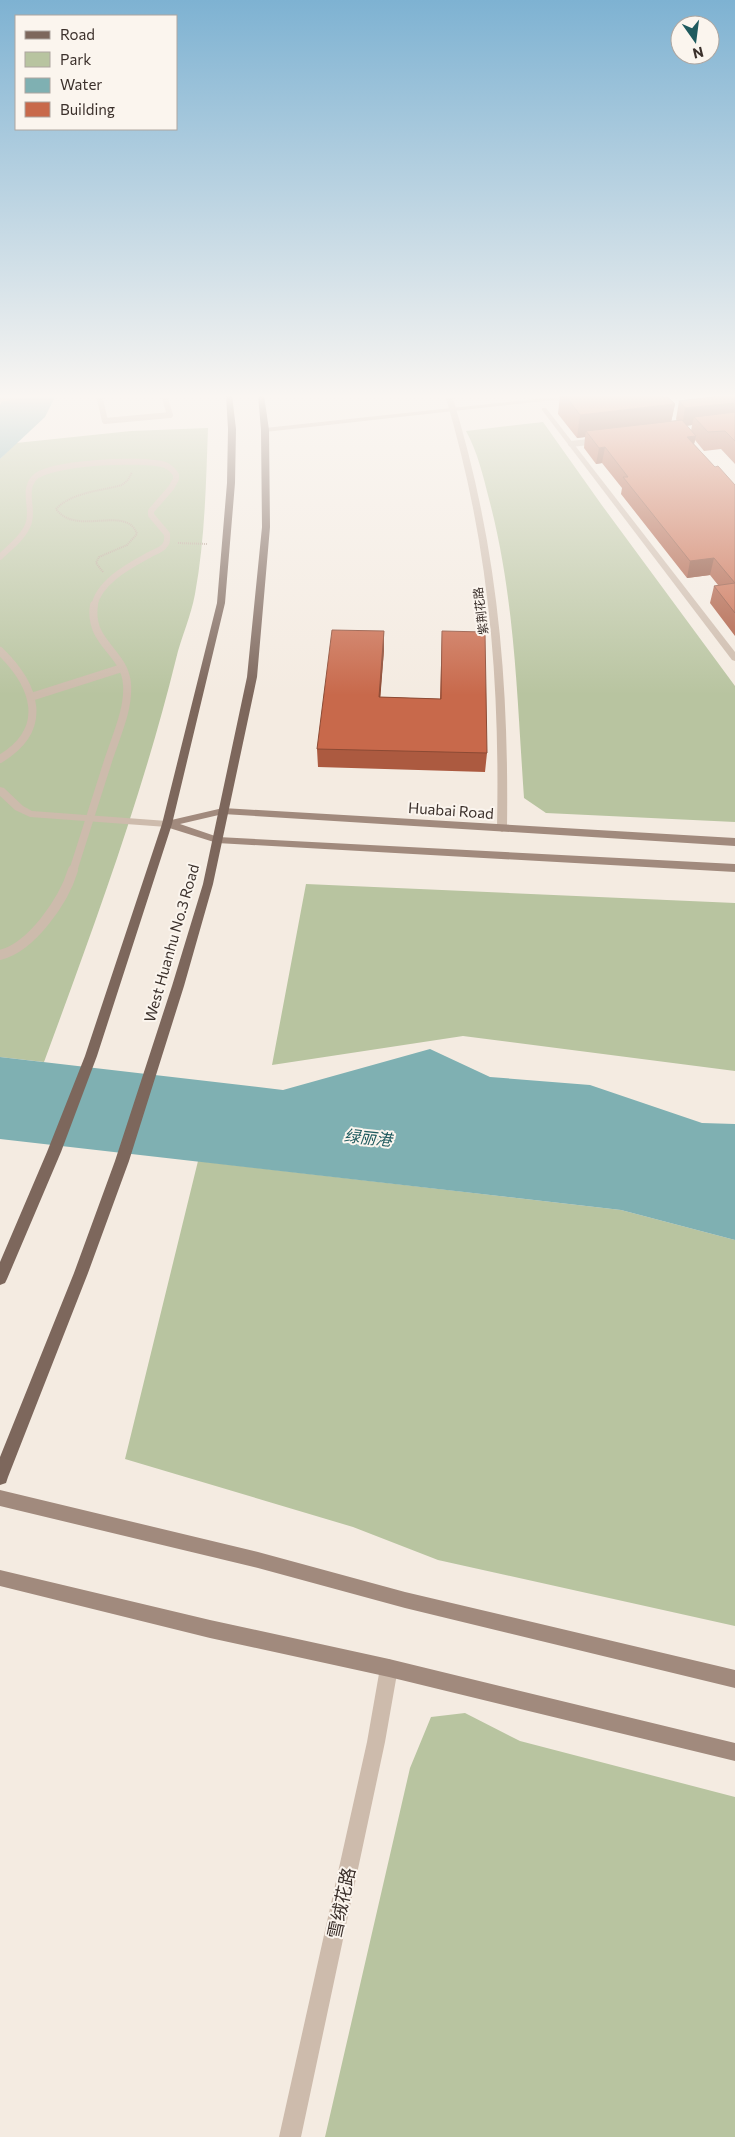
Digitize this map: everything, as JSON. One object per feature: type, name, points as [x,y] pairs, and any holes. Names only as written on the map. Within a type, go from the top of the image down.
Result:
[{"type":"main road","points":[[0,1279],[54,1152],[90,1056],[167,824],[221,604],[231,495]]},
{"type":"main road","name":"West Huanhu No.3 Road","points":[[0,1477],[82,1273],[122,1161],[154,1063],[208,884],[252,677],[266,527],[266,495]]},
{"type":"main road","name":"Huabai Road","points":[[167,824],[223,811],[735,842]]},
{"type":"main road","points":[[167,824],[217,840],[735,868]]},
{"type":"main road","points":[[0,1498],[258,1560],[405,1600],[735,1679]]},
{"type":"main road","points":[[0,1578],[210,1629],[390,1668],[735,1752]]},
{"type":"street","name":"紫荆花路","points":[[474,495],[482,534],[494,622],[501,714],[502,829]]},
{"type":"street","points":[[611,495],[735,658]]},
{"type":"street","points":[[0,790],[19,808],[30,814],[90,820],[167,824]]},
{"type":"street","name":"雪绒花路","points":[[290,2137],[376,1742],[390,1668]]},
{"type":"lane","points":[[0,557],[22,534],[29,522],[30,510],[27,495]]},
{"type":"lane","points":[[0,955],[8,953],[31,937],[56,905],[72,874],[127,697],[127,678],[116,657],[96,632],[93,617],[95,601],[112,578],[164,547],[167,543],[167,534],[151,511],[166,495]]},
{"type":"lane","points":[[0,650],[18,670],[31,697],[34,715],[30,732],[22,744],[11,754],[0,759]]},
{"type":"lane","points":[[31,697],[122,668]]},
{"type":"path","points":[[86,495],[59,505],[56,510],[58,514],[64,519],[74,522],[111,518],[124,520],[135,528],[137,534],[127,545],[99,557],[96,563],[100,570],[112,578]]},
{"type":"path","points":[[167,543],[207,544]]},
{"type":"green space","points":[[0,495],[206,495],[198,574],[191,610],[148,761],[116,862],[81,962],[44,1062],[0,1057]]},
{"type":"green space","points":[[488,495],[594,495],[735,686],[735,822],[546,813],[524,798],[510,610],[498,536]]},
{"type":"green space","points":[[306,884],[735,903],[735,1071],[463,1036],[272,1065]]},
{"type":"green space","points":[[198,1161],[621,1210],[735,1240],[735,1626],[438,1560],[353,1527],[125,1459]]},
{"type":"green space","points":[[465,1713],[520,1741],[735,1797],[735,2137],[325,2137],[410,1768],[431,1717]]},
{"type":"water","name":"绿丽港","points":[[430,1049],[490,1077],[590,1085],[702,1123],[735,1124],[735,1240],[621,1210],[0,1139],[0,1057],[283,1090]]},
{"type":"building","points":[[637,495],[735,495],[735,583],[714,558],[690,561]]},
{"type":"building","points":[[735,583],[735,613],[714,586]]},
{"type":"building","points":[[332,630],[384,631],[379,697],[441,699],[442,631],[485,632],[487,753],[317,749]]}]
